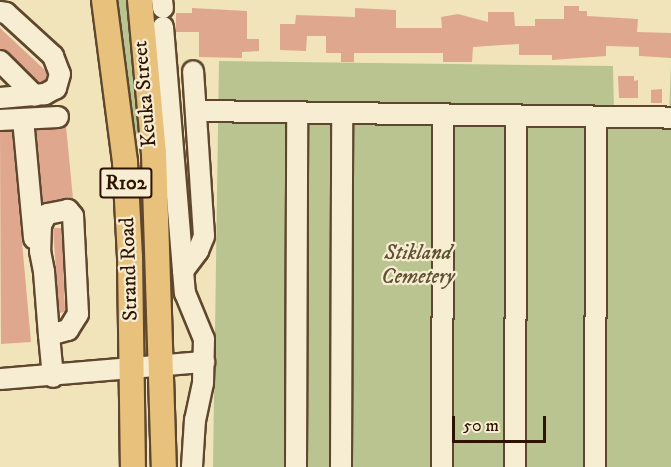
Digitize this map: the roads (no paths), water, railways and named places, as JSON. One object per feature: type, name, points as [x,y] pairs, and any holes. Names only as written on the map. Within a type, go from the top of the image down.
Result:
[{"type":"main road","name":"Strand Road","points":[[104,0],[125,162],[133,368],[133,467]]},
{"type":"main road","name":"Strand Road","points":[[157,9],[154,154],[163,365],[164,467]]},
{"type":"street","name":"Keuka Street","points":[[157,9],[170,94],[183,271],[189,306],[204,339],[204,362],[192,467]]},
{"type":"street","points":[[0,12],[12,18],[59,65],[56,88],[35,96],[4,98],[7,68]]},
{"type":"street","points":[[7,68],[35,96]]},
{"type":"street","points":[[183,271],[198,251],[204,236],[193,71]]},
{"type":"street","points":[[170,94],[196,102],[297,113],[671,118]]},
{"type":"street","points":[[296,467],[297,113]]},
{"type":"street","points":[[341,467],[342,113]]},
{"type":"street","points":[[442,467],[443,115]]},
{"type":"street","points":[[515,467],[516,116]]},
{"type":"street","points":[[0,120],[58,117]]},
{"type":"street","points":[[595,467],[596,117]]},
{"type":"street","points":[[23,119],[31,225],[40,251]]},
{"type":"street","points":[[49,335],[68,330],[78,314],[74,216],[70,211],[43,218],[40,251],[53,376]]},
{"type":"street","points":[[0,379],[204,362]]},
{"type":"park label","name":"Stikland Cemetery","points":[[418,265]]}]
